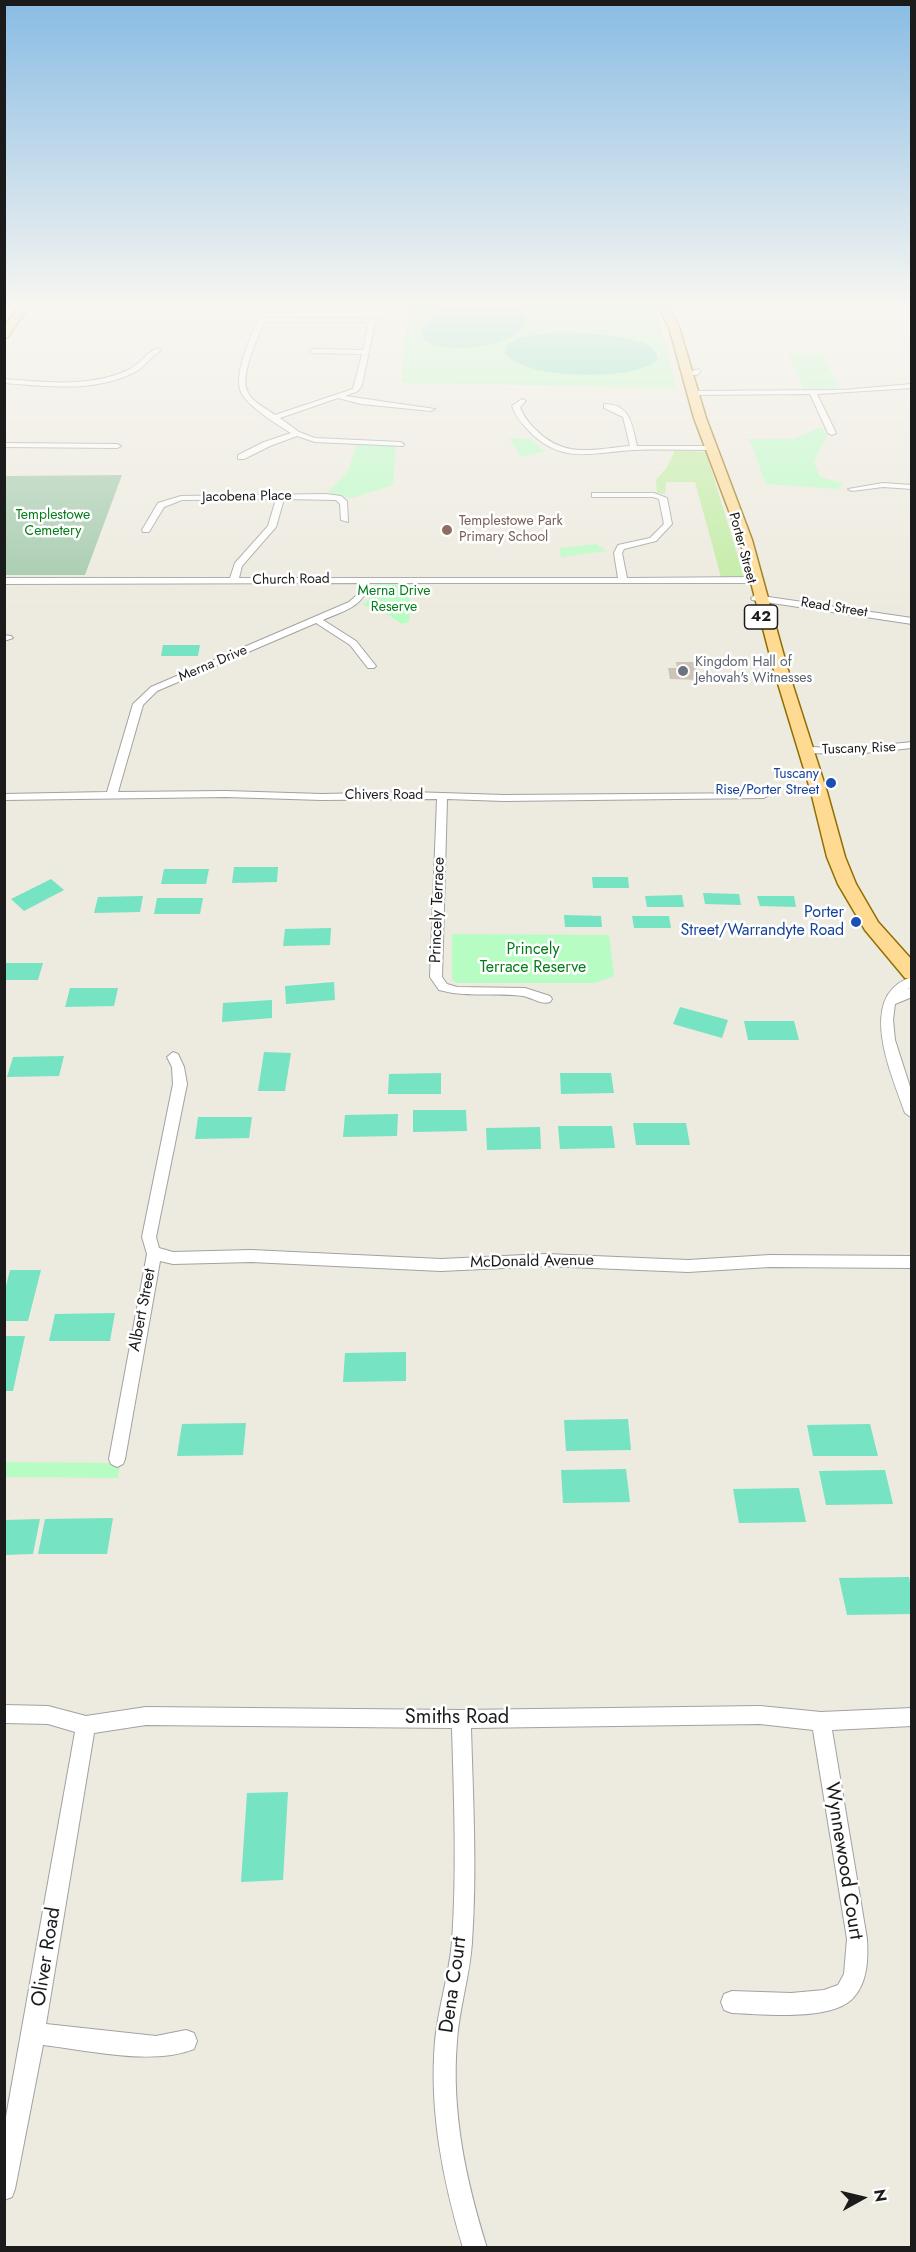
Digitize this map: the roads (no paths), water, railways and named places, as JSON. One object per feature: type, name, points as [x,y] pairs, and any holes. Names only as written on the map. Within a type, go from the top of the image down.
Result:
[{"type":"main road","name":"Porter Street","points":[[703,411],[759,598],[776,681],[806,750],[836,857],[860,909],[880,938],[912,973]]},
{"type":"main road","name":"Porter Street","points":[[830,830],[873,917],[912,961]]},
{"type":"street","points":[[265,411],[297,434],[315,440],[400,444]]},
{"type":"street","points":[[274,418],[294,411]]},
{"type":"street","points":[[517,411],[539,440],[550,447],[576,453],[634,448],[712,448]]},
{"type":"street","points":[[623,411],[626,414],[634,448]]},
{"type":"street","points":[[822,411],[832,433]]},
{"type":"street","points":[[241,457],[267,444],[297,434]]},
{"type":"street","points":[[4,445],[117,446]]},
{"type":"street","points":[[852,489],[883,485],[912,487]]},
{"type":"street","points":[[595,495],[654,495],[663,498],[668,524],[657,540],[617,546],[623,581]]},
{"type":"street","points":[[234,581],[238,565],[272,527],[281,497]]},
{"type":"street","name":"Jacobena Place","points":[[146,530],[161,505],[170,501],[281,497],[338,498],[344,503],[345,520]]},
{"type":"street","name":"Merna Drive","points":[[112,794],[138,704],[144,696],[154,689],[352,604],[362,595],[365,579]]},
{"type":"street","name":"Church Road","points":[[4,581],[754,580]]},
{"type":"street","name":"Read Street","points":[[759,598],[912,621]]},
{"type":"street","points":[[316,620],[353,644],[371,666]]},
{"type":"street","name":"Tuscany Rise","points":[[806,750],[854,751],[912,745]]},
{"type":"street","name":"Chivers Road","points":[[4,797],[112,794],[322,797],[764,795]]},
{"type":"street","name":"Princely Terrace","points":[[442,797],[436,977],[443,987],[456,991],[525,992],[546,999]]},
{"type":"street","points":[[912,981],[895,991],[886,1008],[886,1027],[912,1113]]},
{"type":"street","points":[[889,1002],[912,992]]},
{"type":"street","name":"Albert Street","points":[[117,1459],[154,1253],[149,1238],[180,1084],[178,1067],[173,1057]]},
{"type":"street","name":"McDonald Avenue","points":[[154,1253],[162,1257],[173,1258],[251,1256],[441,1264],[546,1260],[688,1266],[770,1261],[912,1262]]},
{"type":"street","name":"Smiths Road","points":[[4,1714],[48,1715],[86,1725],[146,1716],[461,1719],[760,1715],[821,1721],[912,1717]]},
{"type":"street","name":"Dena Court","points":[[461,1719],[465,1860],[462,1945],[446,2042],[447,2129],[465,2215],[475,2247]]},
{"type":"street","name":"Wynnewood Court","points":[[732,2002],[783,2004],[825,2001],[844,1992],[856,1970],[857,1939],[821,1721]]},
{"type":"street","name":"Oliver Road","points":[[4,2189],[34,2034],[86,1725]]},
{"type":"street","points":[[34,2034],[156,2047],[186,2041]]},
{"type":"place","name":"Templestowe Park Primary School","points":[[447,530]]},
{"type":"place","name":"Kingdom Hall of Jehovah's Witnesses","points":[[683,671]]},
{"type":"place","name":"Tuscany Rise/Porter Street","points":[[831,783]]},
{"type":"place","name":"Porter Street/Warrandyte Road","points":[[856,922]]},
{"type":"park label","name":"Templestowe Cemetery","points":[[53,524]]},
{"type":"park label","name":"Merna Drive Reserve","points":[[394,600]]},
{"type":"park label","name":"Princely Terrace Reserve","points":[[533,959]]}]
